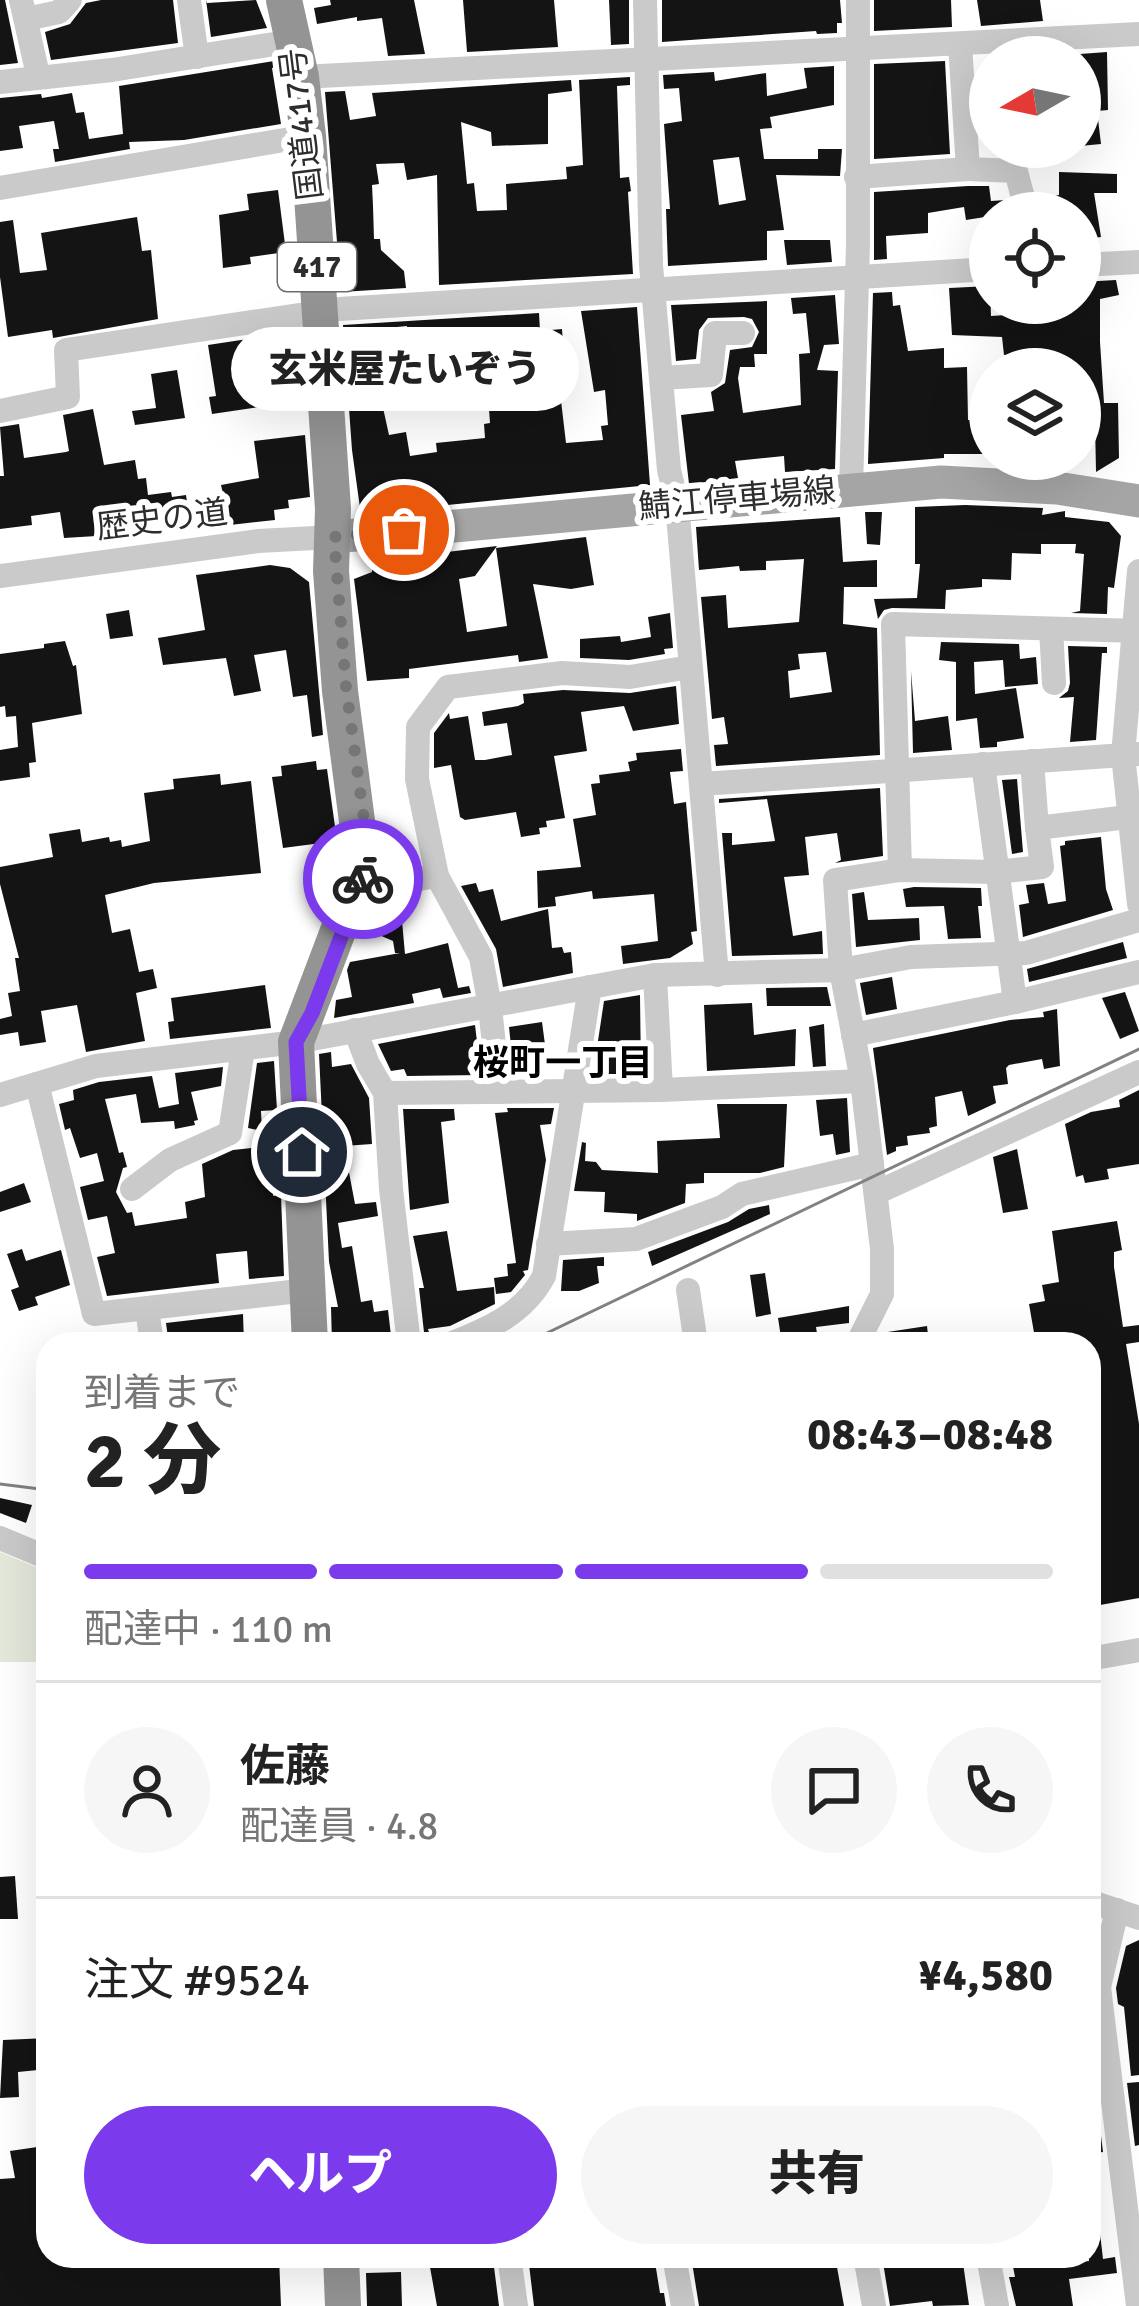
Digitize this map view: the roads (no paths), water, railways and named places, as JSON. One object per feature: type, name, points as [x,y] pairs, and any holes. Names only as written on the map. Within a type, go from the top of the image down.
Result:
[{"type":"highway","name":"国道417号","points":[[284,0],[308,136],[346,687],[367,842],[361,889],[296,1042]]},
{"type":"highway","name":"国道417号","points":[[310,1332],[296,1042],[354,889],[360,844],[340,691],[334,537]]},
{"type":"highway","points":[[341,2268],[343,2306]]},
{"type":"main road","name":"鯖江停車場線","points":[[334,537],[941,482],[1057,488],[1139,502]]},
{"type":"street","points":[[38,75],[24,9],[59,12],[70,0]]},
{"type":"street","points":[[189,0],[197,57]]},
{"type":"street","points":[[645,0],[652,290],[669,470],[677,503],[717,975]]},
{"type":"street","points":[[851,489],[858,0]]},
{"type":"street","points":[[0,82],[197,57],[644,58],[1139,34]]},
{"type":"street","points":[[960,44],[968,170]]},
{"type":"street","points":[[0,188],[308,136]]},
{"type":"street","points":[[856,177],[1016,171],[1022,192]]},
{"type":"street","points":[[1101,264],[1139,262]]},
{"type":"street","points":[[0,411],[68,397],[66,350],[320,312],[969,270]]},
{"type":"street","points":[[661,378],[712,375],[715,334],[742,333]]},
{"type":"street","name":"歴史の道","points":[[0,575],[258,541],[334,537]]},
{"type":"street","points":[[1139,572],[1128,818],[1139,904]]},
{"type":"street","points":[[900,870],[893,624],[1135,631]]},
{"type":"street","points":[[1051,629],[1054,683]]},
{"type":"street","points":[[499,1092],[481,957],[437,876],[417,779],[418,727],[448,687],[562,673],[630,677],[690,667]]},
{"type":"street","points":[[701,784],[1131,754]]},
{"type":"street","points":[[863,1332],[882,1294],[878,1192],[841,970],[835,880],[900,870],[995,872],[1042,866],[1032,760]]},
{"type":"street","points":[[983,764],[1015,1002]]},
{"type":"street","points":[[1037,828],[1128,818]]},
{"type":"street","points":[[361,889],[437,876]]},
{"type":"street","points":[[0,1095],[96,1066],[296,1042],[655,975],[841,970],[910,957],[1026,953],[1139,920]]},
{"type":"street","points":[[853,1035],[1139,972]]},
{"type":"street","points":[[655,975],[661,1090]]},
{"type":"street","points":[[479,1332],[499,1324],[535,1293],[544,1276],[590,987]]},
{"type":"street","points":[[356,1030],[368,1064],[386,1093],[395,1231],[408,1332]]},
{"type":"street","points":[[132,1189],[170,1160],[230,1133],[243,1049]]},
{"type":"street","points":[[878,1192],[1139,1072]]},
{"type":"street","points":[[386,1093],[661,1090],[862,1081]]},
{"type":"street","points":[[37,1084],[94,1314],[308,1291]]},
{"type":"street","points":[[548,1244],[636,1239],[722,1207],[742,1194],[872,1164]]},
{"type":"street","points":[[688,1290],[694,1332]]},
{"type":"street","points":[[147,1309],[150,1332]]},
{"type":"street","points":[[0,1538],[36,1553]]},
{"type":"street","points":[[1101,1657],[1139,1650]]},
{"type":"street","points":[[1101,1973],[1128,1914]]},
{"type":"street","points":[[1101,2039],[1138,2306]]},
{"type":"street","points":[[510,2268],[516,2306]]},
{"type":"street","points":[[676,2268],[682,2306]]},
{"type":"street","points":[[867,2268],[874,2306]]},
{"type":"street","points":[[990,2268],[997,2306]]},
{"type":"tram line","points":[[549,1332],[1139,1049]]},
{"type":"tram line","points":[[0,1484],[36,1488]]},
{"type":"place","name":"玄米屋たいぞう","points":[[404,530]]},
{"type":"district","name":"桜町一丁目","points":[[563,1063]]}]
